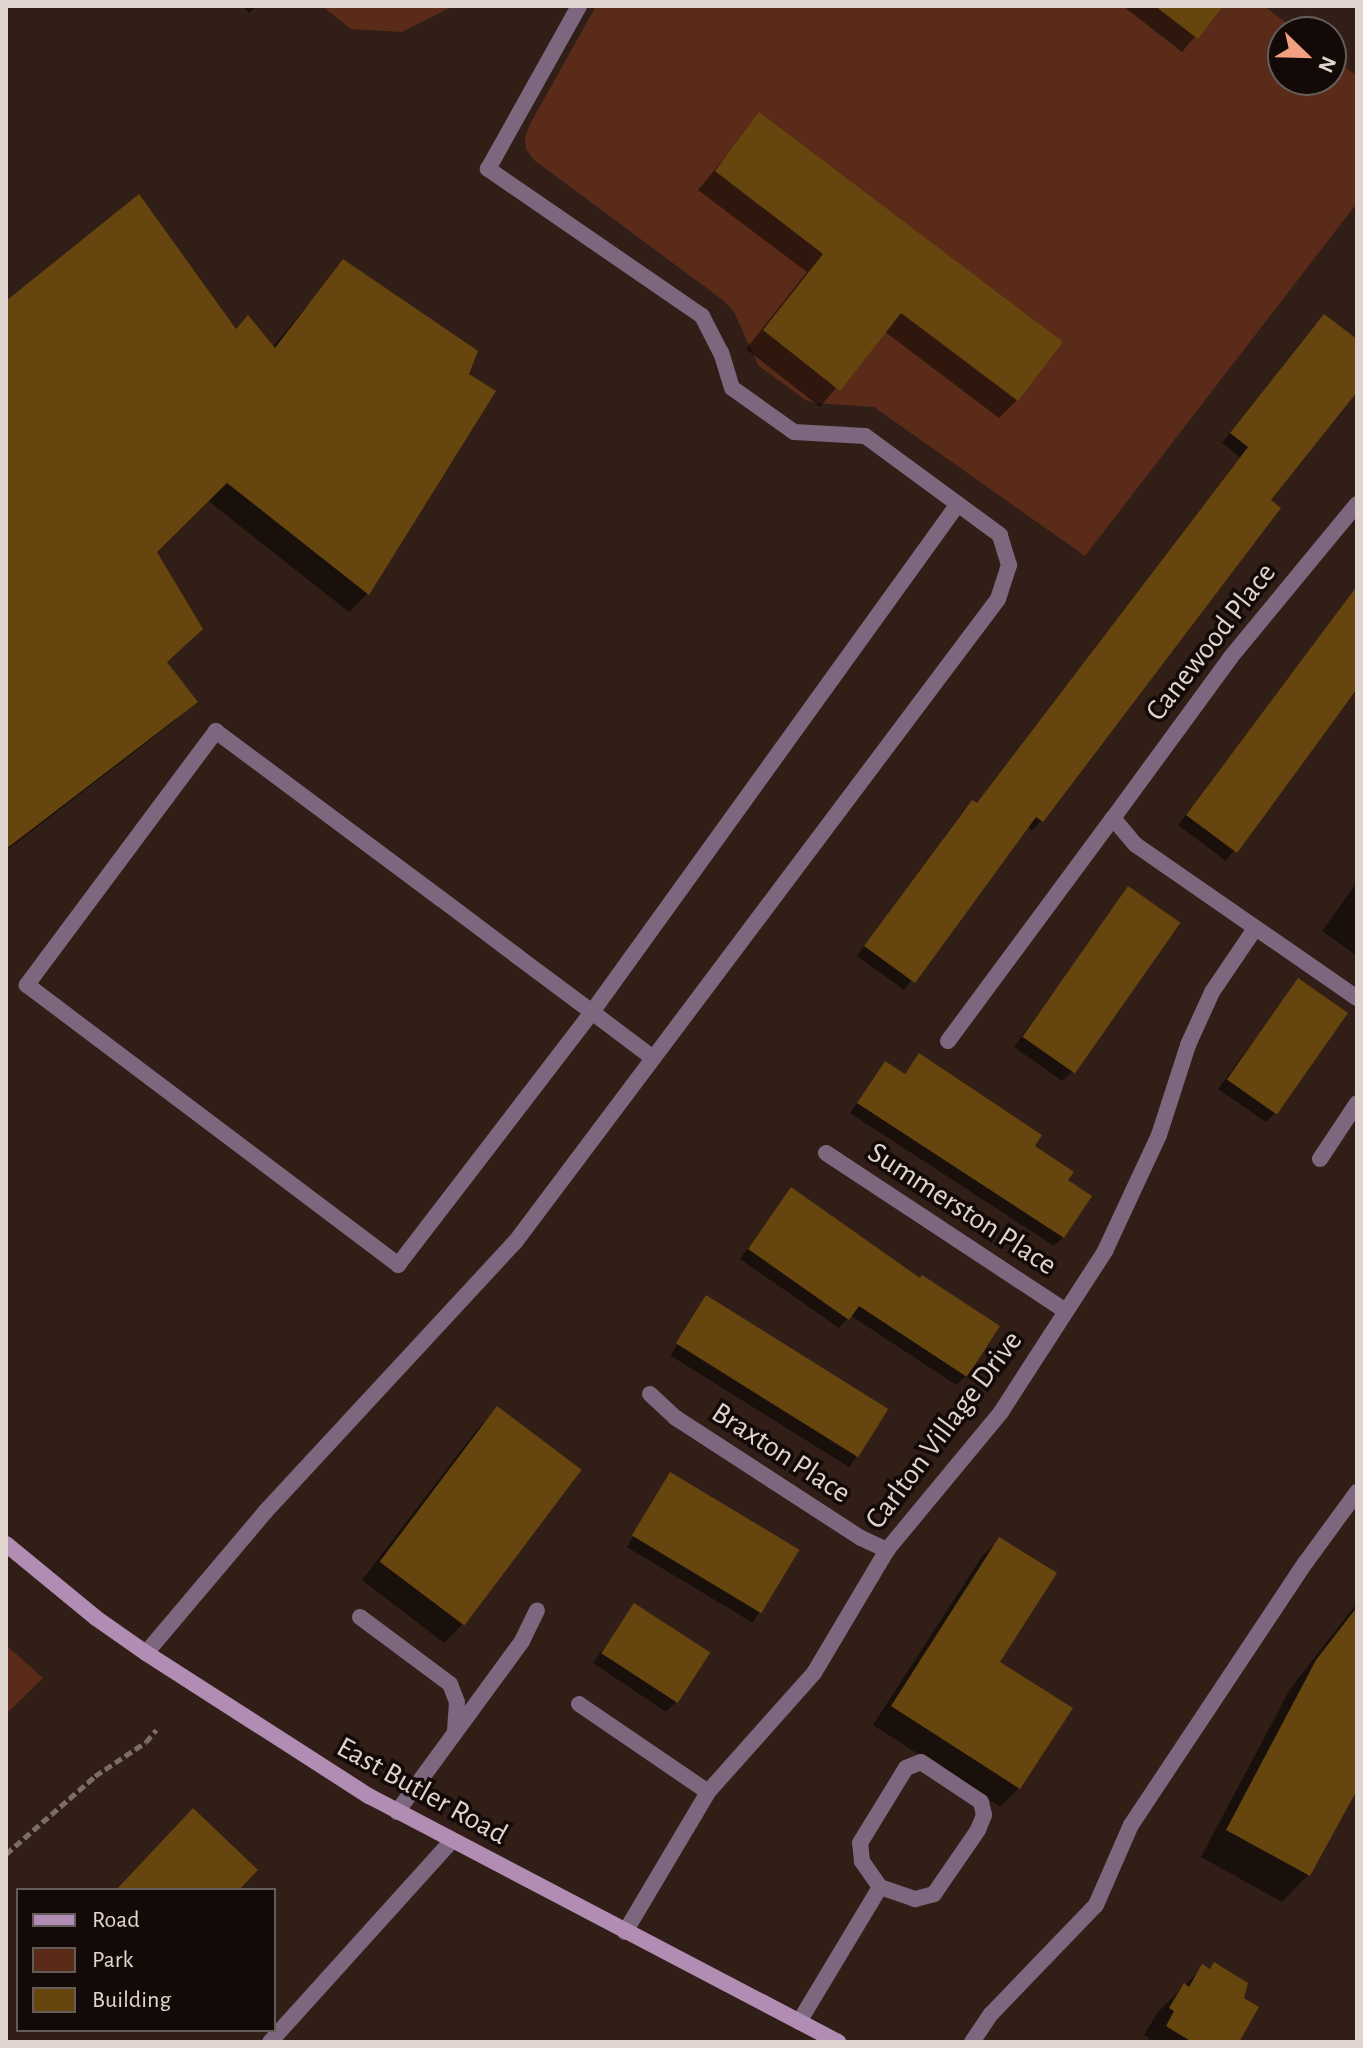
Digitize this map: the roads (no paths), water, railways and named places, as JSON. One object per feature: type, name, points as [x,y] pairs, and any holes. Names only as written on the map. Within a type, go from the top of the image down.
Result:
[{"type":"main road","name":"East Butler Road","points":[[6,1544],[96,1618],[262,1731],[451,1842],[832,2041]]},
{"type":"street","points":[[146,1653],[265,1512],[516,1241],[998,599],[1009,565],[1000,535],[865,436],[794,432],[732,388],[721,353],[702,316],[488,169],[579,6]]},
{"type":"street","points":[[653,1058],[592,1012],[216,731],[27,985],[398,1265],[592,1012],[958,504]]},
{"type":"street","name":"Canewood Place","points":[[948,1041],[1231,657],[1357,504]]},
{"type":"street","points":[[1113,818],[1136,845],[1254,930],[1357,998]]},
{"type":"street","name":"Carlton Village Drive","points":[[625,1932],[708,1792],[814,1673],[887,1550],[1001,1412],[1066,1311],[1121,1222],[1159,1135],[1188,1045],[1212,992],[1254,930]]},
{"type":"street","points":[[1320,1159],[1357,1103]]},
{"type":"street","name":"Summerston Place","points":[[826,1153],[1066,1311]]},
{"type":"street","name":"Braxton Place","points":[[650,1394],[676,1418],[861,1538],[887,1550]]},
{"type":"street","points":[[972,2042],[991,2014],[1096,1905],[1131,1825],[1306,1562],[1357,1492]]},
{"type":"street","points":[[397,1812],[522,1641],[537,1610]]},
{"type":"street","points":[[360,1617],[450,1684],[457,1702],[455,1731]]},
{"type":"street","points":[[579,1704],[708,1792]]},
{"type":"street","points":[[921,1762],[981,1802],[984,1815],[978,1830],[934,1894],[915,1899],[880,1887],[862,1861],[860,1843],[906,1768],[921,1762]]},
{"type":"street","points":[[270,2042],[451,1842]]},
{"type":"street","points":[[799,2022],[880,1887]]}]
